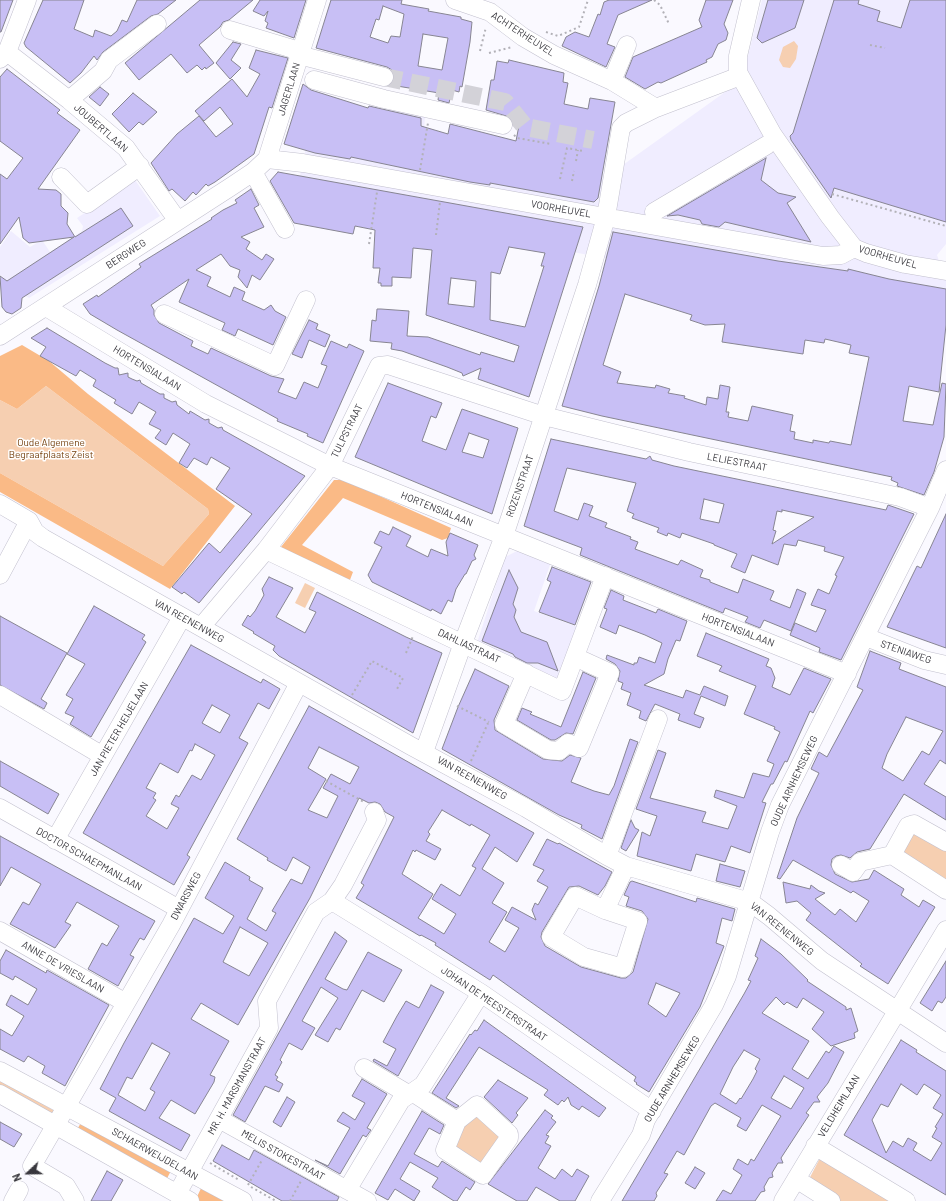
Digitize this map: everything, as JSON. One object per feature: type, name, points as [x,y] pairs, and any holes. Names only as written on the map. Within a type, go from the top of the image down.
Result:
[{"type":"street","points":[[4,55],[27,0]]},
{"type":"street","name":"JAGERLAAN","points":[[267,159],[317,0]]},
{"type":"street","name":"ACHTERHEUVEL","points":[[455,0],[490,12],[523,37],[573,64],[612,81],[649,104]]},
{"type":"street","points":[[649,104],[712,72],[739,71],[751,0]]},
{"type":"street","points":[[69,100],[103,70],[109,60],[157,24]]},
{"type":"street","points":[[230,30],[293,49],[299,55],[348,69],[384,77]]},
{"type":"street","points":[[612,81],[627,45]]},
{"type":"street","name":"JOUBERTLAAN","points":[[4,55],[69,100],[126,148],[178,221]]},
{"type":"street","points":[[342,88],[348,69]]},
{"type":"street","name":"VOORHEUVEL","points":[[739,71],[773,135],[830,217],[854,248],[905,264],[946,271]]},
{"type":"street","points":[[314,80],[430,110],[502,125]]},
{"type":"street","name":"ROZENSTRAAT","points":[[424,752],[463,643],[504,536],[587,285],[606,217],[621,128],[649,104]]},
{"type":"street","points":[[654,212],[767,145]]},
{"type":"street","points":[[267,159],[253,172],[285,229]]},
{"type":"street","name":"VOORHEUVEL","points":[[267,159],[303,163],[822,256],[841,255],[854,248]]},
{"type":"street","points":[[61,177],[88,204],[140,166]]},
{"type":"street","name":"BERGWEG","points":[[0,336],[253,172]]},
{"type":"street","points":[[164,314],[275,366],[306,300]]},
{"type":"street","name":"HORTENSIALAAN","points":[[46,307],[206,404],[330,466],[605,576],[718,624],[847,674]]},
{"type":"street","name":"TULPSTRAAT","points":[[201,627],[266,550],[330,466],[379,366],[388,365],[544,416]]},
{"type":"street","name":"LELIESTRAAT","points":[[544,416],[689,452],[900,497],[930,508]]},
{"type":"street","name":"OUDE ARNHEMSEWEG","points":[[600,1201],[640,1135],[646,1120],[714,1005],[727,976],[770,832],[780,805],[930,508],[946,470]]},
{"type":"street","name":"VAN REENENWEG","points":[[0,504],[29,521],[35,532],[43,538],[299,683],[465,774],[607,856],[626,866],[750,902],[770,916],[822,961],[946,1043]]},
{"type":"street","points":[[0,575],[29,521]]},
{"type":"street","name":"DAHLIASTRAAT","points":[[266,550],[562,690],[605,576]]},
{"type":"street","name":"JAN PIETER HEIJELAAN","points":[[55,840],[182,617]]},
{"type":"street","name":"STENIAWEG","points":[[866,637],[924,660],[946,665]]},
{"type":"street","points":[[526,673],[504,724],[548,750],[559,751],[568,743],[579,748],[610,673],[574,657]]},
{"type":"street","name":"DWARSWEG","points":[[68,1106],[179,909],[299,683]]},
{"type":"street","points":[[0,695],[103,756]]},
{"type":"street","points":[[607,856],[658,719]]},
{"type":"street","name":"DOCTOR SCHAEPMANLAAN","points":[[0,808],[179,909]]},
{"type":"street","name":"MR. H. MARSMANSTRAAT","points":[[184,1197],[189,1172],[269,1028],[267,1001],[316,912],[332,901],[343,885],[377,820],[372,809]]},
{"type":"street","points":[[892,855],[908,826],[914,824],[946,842]]},
{"type":"street","points":[[841,865],[853,872],[860,862],[892,855],[946,890]]},
{"type":"street","points":[[605,910],[626,866]]},
{"type":"street","points":[[575,896],[605,910],[638,921],[623,968],[584,957],[551,937],[575,896]]},
{"type":"street","name":"JOHAN DE MEESTERSTRAAT","points":[[332,901],[481,993],[652,1111]]},
{"type":"street","name":"VELDHEIMLAAN","points":[[783,1201],[896,1010],[946,930]]},
{"type":"street","name":"ANNE DE VRIESLAAN","points":[[0,931],[126,1003]]},
{"type":"street","points":[[347,1190],[401,1100],[423,1085],[481,993]]},
{"type":"street","points":[[364,1068],[410,1093],[456,1121]]},
{"type":"street","name":"SCHAERWEIJDELAAN","points":[[0,1071],[189,1172],[245,1193]]},
{"type":"street","points":[[0,1094],[184,1197]]},
{"type":"street","points":[[68,1106],[55,1125],[32,1166],[66,1186],[75,1201]]},
{"type":"street","name":"MELIS STOKESTRAAT","points":[[219,1119],[367,1201]]},
{"type":"street","points":[[815,1146],[906,1201]]},
{"type":"street","points":[[796,1179],[831,1201]]},
{"type":"path","points":[[489,53],[514,47],[523,37],[535,28],[558,36],[579,27],[588,0]]},
{"type":"path","points":[[654,0],[660,5],[669,24]]},
{"type":"path","points":[[480,51],[484,39]]},
{"type":"path","points":[[870,45],[885,48]]},
{"type":"path","points":[[418,184],[430,110]]},
{"type":"path","points":[[502,125],[517,138],[551,144]]},
{"type":"path","points":[[560,179],[567,148],[583,151]]},
{"type":"path","points":[[576,161],[578,150]]},
{"type":"path","points":[[572,182],[574,171]]},
{"type":"path","points":[[369,244],[379,177]]},
{"type":"path","points":[[436,235],[441,188]]},
{"type":"path","points":[[832,194],[946,226]]},
{"type":"path","points":[[344,708],[372,661],[402,678],[397,689]]},
{"type":"path","points":[[443,699],[489,722]]},
{"type":"path","points":[[465,774],[492,715]]},
{"type":"path","points":[[326,781],[372,809]]},
{"type":"path","points":[[245,1193],[269,1147]]},
{"type":"path","points":[[198,1157],[245,1193],[276,1201]]},
{"type":"path","points":[[290,1201],[308,1169]]},
{"type":"shaded area","points":[[762,0],[946,0],[946,244],[937,255],[946,281],[946,306],[620,261],[295,199],[311,124],[384,138],[391,105],[425,112],[424,135],[606,177],[742,80]]},
{"type":"shaded area","points":[[135,180],[160,216],[29,298],[2,280],[3,277],[0,275],[0,247],[11,231],[30,247],[42,240],[50,252],[82,231],[83,226],[77,218]]},
{"type":"shaded area","points":[[22,345],[49,361],[88,394],[235,506],[170,589],[0,492],[0,473],[163,566],[209,514],[208,509],[46,386],[17,409],[0,400],[0,356]]},
{"type":"shaded area","points":[[334,480],[344,480],[451,528],[448,538],[442,540],[343,498],[302,545],[353,572],[348,585],[285,551],[281,547]]},
{"type":"shaded area","points":[[519,550],[551,562],[534,611],[581,628],[560,683],[477,643],[505,557]]},
{"type":"shaded area","points":[[82,1121],[172,1169],[165,1182],[75,1133]]},
{"type":"shaded area","points":[[203,1184],[233,1201],[200,1201],[196,1199]]},
{"type":"green space","points":[[794,41],[798,46],[796,59],[790,68],[783,67],[779,60],[783,47]]},
{"type":"green space","name":"Oude Algemene Begraafplaats Zeist","points":[[46,386],[208,509],[209,514],[163,566],[0,473],[0,400],[17,409]]},
{"type":"green space","points":[[305,583],[315,588],[305,608],[295,603]]},
{"type":"green space","points":[[912,831],[946,847],[946,883],[902,856]]},
{"type":"green space","points":[[0,1079],[53,1110],[55,1113],[53,1117],[0,1091]]},
{"type":"green space","points":[[474,1115],[502,1137],[481,1170],[455,1152],[456,1137],[466,1122]]},
{"type":"green space","points":[[823,1158],[894,1201],[838,1201],[807,1183],[819,1160]]},
{"type":"building","points":[[0,0],[13,0],[1,32],[0,32]]},
{"type":"building","points":[[43,0],[84,0],[74,29],[93,37],[95,30],[111,36],[117,31],[122,20],[127,22],[137,0],[176,0],[158,14],[151,16],[103,52],[97,60],[94,56],[81,73],[70,83],[26,47],[24,43]]},
{"type":"building","points":[[200,0],[253,0],[229,20],[223,22],[220,27],[199,45],[214,63],[206,69],[205,67],[202,70],[197,65],[187,73],[171,54],[139,80],[125,63]]},
{"type":"building","points":[[260,0],[306,0],[294,38],[266,28],[268,23],[265,21],[268,11],[264,16],[253,11]]},
{"type":"building","points":[[331,0],[402,0],[401,4],[461,17],[461,19],[472,22],[462,87],[460,86],[459,92],[452,90],[449,103],[438,100],[439,93],[391,85],[394,75],[392,70],[387,67],[316,48]],"holes":[[[383,6],[404,14],[400,37],[391,36],[388,43],[370,37],[376,19],[379,20]],[[423,34],[448,38],[442,70],[418,66]]]},
{"type":"building","points":[[609,0],[652,0],[618,15],[607,44],[615,47],[606,67],[562,46],[566,37],[575,32],[589,37],[598,14],[600,15],[604,2]]},
{"type":"building","points":[[706,0],[733,0],[724,24],[728,33],[726,40],[718,44],[712,57],[706,60],[707,62],[661,83],[658,82],[645,89],[625,77],[633,57],[702,27],[699,20]]},
{"type":"building","points":[[768,0],[804,0],[795,28],[762,43],[757,38]]},
{"type":"building","points":[[834,0],[859,0],[858,4],[880,11],[877,21],[901,28],[910,0],[946,0],[946,222],[834,188],[831,198],[791,140],[790,136],[793,133]]},
{"type":"building","points":[[233,42],[241,44],[231,60],[241,68],[230,79],[216,63]]},
{"type":"building","points":[[256,50],[288,58],[272,108],[269,107],[254,154],[215,182],[208,186],[206,184],[196,195],[193,192],[185,201],[172,189],[169,191],[151,163],[177,134],[199,116],[216,137],[233,124],[220,107],[204,121],[195,111],[232,79],[247,97],[260,74],[249,68]]},
{"type":"building","points":[[509,60],[564,73],[563,82],[568,83],[564,104],[588,109],[590,98],[615,102],[598,198],[594,202],[490,183],[490,185],[470,182],[351,157],[350,159],[315,153],[284,144],[303,84],[311,90],[368,108],[369,106],[421,118],[421,126],[448,134],[450,124],[516,141],[520,120],[486,110],[491,80],[494,80],[497,61],[508,63]]},
{"type":"building","points":[[7,69],[60,110],[57,113],[80,130],[38,189],[56,190],[61,194],[61,206],[68,213],[67,224],[75,237],[121,208],[133,226],[22,298],[21,308],[12,314],[6,312],[2,307],[0,276],[7,281],[74,237],[29,243],[23,238],[19,217],[0,244],[0,174],[7,179],[23,158],[0,141],[0,77]]},
{"type":"building","points":[[100,87],[109,94],[100,106],[89,97]]},
{"type":"building","points":[[133,93],[157,112],[143,125],[139,122],[129,132],[112,114]]},
{"type":"building","points":[[766,158],[761,180],[778,193],[796,197],[787,203],[811,242],[725,222],[719,227],[702,224],[700,220],[678,215],[667,216]]},
{"type":"building","points":[[278,172],[583,227],[529,397],[478,379],[481,368],[463,376],[462,373],[447,367],[402,351],[391,349],[392,343],[370,341],[372,320],[376,321],[377,309],[381,309],[409,311],[407,336],[428,337],[480,355],[481,352],[514,362],[519,346],[426,315],[432,250],[413,248],[411,278],[392,277],[392,286],[381,286],[381,283],[378,283],[380,268],[373,268],[375,230],[355,226],[353,234],[294,223],[270,181]],"holes":[[[509,247],[545,253],[541,266],[544,266],[525,327],[490,320],[491,272],[500,274]],[[451,278],[476,281],[474,307],[448,304]]]},
{"type":"building","points":[[251,189],[259,205],[254,208],[264,227],[241,237],[250,242],[246,249],[262,260],[266,254],[274,259],[260,280],[252,275],[247,288],[238,277],[240,270],[230,266],[221,254],[196,270],[211,277],[207,286],[230,297],[234,287],[245,292],[242,300],[264,310],[271,305],[275,311],[286,317],[273,345],[238,329],[235,336],[222,330],[225,323],[179,302],[189,279],[151,305],[154,310],[154,315],[159,323],[193,341],[191,346],[208,354],[211,348],[271,376],[284,379],[278,392],[296,399],[304,382],[318,388],[327,366],[321,364],[331,341],[347,348],[349,344],[364,351],[323,443],[307,436],[308,434],[277,421],[278,419],[117,330],[90,314],[83,304],[97,295],[98,297],[141,267],[139,264],[212,219],[211,218],[223,210],[237,203],[235,200]]},
{"type":"building","points":[[613,232],[778,261],[848,271],[848,269],[889,279],[946,289],[946,325],[939,392],[909,386],[903,421],[933,425],[942,383],[946,384],[944,437],[934,472],[924,495],[897,486],[898,483],[891,480],[892,477],[602,416],[562,406],[599,286]],"holes":[[[625,294],[692,315],[690,320],[705,325],[725,324],[722,342],[803,354],[805,340],[824,343],[825,339],[851,345],[849,353],[869,357],[851,445],[830,441],[829,443],[813,440],[813,443],[794,439],[795,432],[790,431],[793,415],[752,406],[748,421],[728,417],[729,412],[726,412],[730,387],[720,385],[718,399],[707,397],[706,405],[684,398],[685,396],[668,393],[670,389],[656,385],[655,388],[617,383],[621,372],[603,365]]]},
{"type":"building","points":[[309,320],[318,324],[316,329],[330,335],[325,347],[309,340],[302,358],[292,354]]},
{"type":"building","points":[[47,328],[105,363],[118,368],[119,375],[128,373],[128,377],[137,381],[140,380],[141,383],[160,394],[164,394],[164,398],[172,402],[176,401],[177,405],[189,414],[190,411],[205,420],[209,419],[209,423],[218,428],[222,427],[223,430],[305,476],[199,603],[184,592],[182,594],[172,587],[209,543],[220,553],[252,514],[216,489],[230,468],[211,457],[207,465],[194,458],[187,468],[179,463],[190,444],[173,433],[166,445],[155,438],[161,430],[149,424],[156,412],[139,402],[132,414],[114,403],[116,400],[93,386],[96,380],[80,370],[76,376],[40,356],[46,347],[31,338]]},
{"type":"building","points":[[388,383],[442,403],[436,418],[431,416],[422,441],[446,450],[462,409],[518,428],[492,514],[355,457]],"holes":[[[469,433],[489,440],[483,458],[462,452]]]},
{"type":"building","points":[[551,439],[646,459],[650,456],[652,460],[674,466],[886,510],[888,505],[914,514],[841,660],[819,652],[820,648],[790,635],[795,623],[816,632],[826,610],[811,605],[818,589],[829,594],[837,576],[835,575],[844,557],[824,551],[825,547],[798,540],[796,546],[784,544],[778,565],[752,555],[745,573],[731,567],[737,554],[682,533],[680,538],[668,533],[667,536],[657,532],[659,528],[632,518],[634,514],[627,511],[636,483],[567,468],[554,511],[578,520],[584,503],[593,506],[589,516],[607,523],[605,527],[631,537],[630,539],[638,542],[635,549],[678,565],[681,560],[703,570],[700,577],[738,593],[743,579],[774,591],[770,600],[790,608],[797,589],[806,593],[791,631],[764,620],[760,628],[745,622],[748,617],[725,608],[723,613],[580,555],[582,548],[524,526]],"holes":[[[704,499],[724,504],[719,523],[700,519]],[[782,510],[814,517],[772,544],[776,531],[773,530],[777,511],[782,512]]]},
{"type":"building","points":[[946,514],[946,648],[887,627],[917,566],[921,568]]},
{"type":"building","points":[[393,527],[411,536],[406,546],[428,557],[431,549],[448,556],[446,542],[450,533],[478,545],[474,555],[476,559],[472,561],[466,574],[456,589],[452,602],[448,600],[441,614],[432,609],[431,611],[372,582],[368,575],[382,547],[374,543],[380,531],[389,535]]},
{"type":"building","points":[[552,567],[591,582],[575,625],[539,612],[551,582],[547,580]]},
{"type":"building","points":[[509,570],[518,588],[513,604],[516,610],[514,617],[521,632],[547,642],[558,671],[538,663],[527,663],[515,657],[513,654],[482,641]]},
{"type":"building","points":[[269,577],[293,588],[276,617],[305,633],[316,612],[309,609],[317,592],[406,637],[442,653],[413,733],[279,656],[273,650],[275,646],[242,625],[248,615],[250,617],[255,611],[264,595],[262,589]]},
{"type":"building","points":[[611,590],[624,596],[623,600],[656,613],[658,609],[687,621],[680,641],[676,640],[668,659],[664,674],[644,685],[683,698],[686,690],[700,695],[704,686],[728,696],[725,706],[701,696],[694,714],[704,718],[700,728],[678,720],[680,714],[655,704],[646,721],[639,718],[641,711],[627,705],[631,693],[621,689],[623,683],[618,681],[620,671],[615,664],[606,659],[607,655],[634,665],[634,663],[637,663],[639,657],[655,663],[662,643],[619,625],[616,634],[600,627],[607,609],[604,608]]},
{"type":"building","points":[[94,606],[145,635],[142,639],[146,642],[91,737],[70,724],[74,717],[65,713],[73,699],[66,695],[85,664],[67,654]]},
{"type":"building","points":[[0,616],[67,653],[41,699],[47,703],[44,709],[0,685]]},
{"type":"building","points":[[706,633],[769,659],[766,666],[771,668],[775,678],[772,687],[790,695],[804,668],[831,679],[813,713],[810,711],[787,762],[785,761],[762,802],[766,803],[750,853],[731,846],[725,862],[696,854],[691,871],[637,856],[642,832],[650,836],[657,816],[636,809],[658,750],[666,753],[650,798],[706,812],[702,822],[728,829],[737,806],[714,797],[716,790],[744,798],[753,773],[769,777],[774,764],[767,761],[780,732],[774,729],[775,727],[744,714],[756,686],[719,671],[722,666],[697,656]]},
{"type":"building","points":[[191,645],[261,683],[263,679],[280,689],[269,709],[258,703],[239,738],[248,743],[187,855],[190,857],[174,885],[83,833]],"holes":[[[212,705],[230,715],[220,733],[202,723]],[[195,744],[215,755],[201,780],[192,775],[179,797],[176,795],[171,804],[179,808],[167,829],[146,816],[156,800],[153,798],[156,793],[146,788],[160,763],[178,773],[190,750],[192,751]]]},
{"type":"building","points":[[870,651],[901,663],[899,669],[946,687],[946,764],[940,760],[924,784],[946,797],[946,820],[904,794],[870,849],[857,852],[850,858],[841,855],[832,859],[831,865],[835,874],[852,882],[869,879],[874,870],[904,889],[901,895],[919,907],[923,900],[935,907],[888,984],[860,966],[862,964],[806,920],[811,913],[797,901],[786,903],[783,882],[810,889],[811,885],[819,891],[825,893],[815,899],[835,915],[840,909],[856,922],[869,901],[853,891],[851,893],[793,860],[780,879],[777,878],[797,818],[819,773],[811,769],[819,752],[827,757],[863,690],[857,687]],"holes":[[[906,717],[943,731],[929,755],[922,751],[903,781],[882,768],[887,754]]]},
{"type":"building","points":[[475,669],[509,686],[494,720],[495,730],[543,759],[562,761],[570,755],[581,758],[571,782],[609,795],[614,786],[630,739],[638,742],[602,839],[581,828],[582,825],[559,815],[442,749],[458,707]]},
{"type":"building","points":[[583,672],[596,678],[573,734],[566,733],[555,740],[551,740],[517,720],[522,708],[532,712],[530,714],[561,727]]},
{"type":"building","points":[[309,706],[534,833],[517,862],[495,847],[482,869],[504,883],[492,903],[507,912],[489,942],[505,952],[519,928],[505,920],[512,907],[536,920],[532,910],[535,903],[538,905],[548,887],[537,881],[544,870],[533,865],[547,839],[558,844],[559,843],[612,872],[605,886],[598,895],[579,886],[569,887],[542,932],[541,937],[545,946],[581,967],[621,978],[626,978],[633,972],[648,919],[642,911],[626,906],[629,897],[624,895],[630,882],[632,881],[696,902],[697,898],[735,909],[732,921],[722,918],[716,943],[724,946],[700,1007],[649,1092],[636,1084],[637,1083],[634,1081],[636,1077],[493,975],[490,980],[435,945],[436,943],[421,935],[420,936],[356,898],[364,885],[361,883],[394,817],[385,812],[380,804],[375,802],[369,803],[359,798],[310,898],[238,1025],[201,1003],[191,1019],[229,1041],[210,1075],[215,1077],[214,1082],[195,1114],[171,1100],[159,1118],[190,1135],[181,1151],[109,1111],[116,1098],[100,1089],[194,918],[223,934],[234,916],[205,898],[225,862],[250,877],[249,880],[263,888],[247,919],[266,931],[276,913],[272,911],[291,879],[302,884],[310,867],[293,857],[286,871],[237,839]],"holes":[[[319,747],[359,767],[350,784],[331,774],[323,788],[338,796],[327,818],[308,810],[326,779],[308,768]],[[442,810],[470,826],[471,824],[490,835],[472,866],[476,868],[460,896],[441,884],[432,899],[456,914],[444,934],[418,918],[433,894],[402,874],[413,850],[415,852],[416,850],[435,860],[441,849],[426,841],[430,834],[428,832]],[[240,927],[268,943],[249,976],[223,962]],[[656,983],[680,993],[666,1017],[648,1004]],[[152,1043],[170,1053],[150,1089],[155,1092],[145,1111],[118,1095],[127,1077],[132,1079]]]},
{"type":"building","points":[[0,761],[59,794],[48,814],[0,786]]},
{"type":"building","points":[[631,820],[635,828],[639,830],[626,851],[621,848]]},
{"type":"building","points":[[0,836],[155,921],[144,940],[140,938],[130,955],[134,957],[118,986],[88,969],[102,943],[107,946],[119,926],[77,902],[65,922],[71,925],[55,948],[10,924],[23,902],[29,905],[41,884],[11,867],[0,886]]},
{"type":"building","points":[[720,864],[745,871],[740,887],[716,881]]},
{"type":"building","points":[[335,932],[347,941],[325,979],[347,990],[368,952],[402,970],[384,1002],[362,990],[340,1030],[336,1028],[328,1042],[315,1035],[338,998],[321,987],[302,1021],[315,1028],[302,1050],[289,1043],[280,1060],[282,1062],[275,1075],[278,1077],[276,1080],[283,1084],[279,1092],[265,1086],[245,1122],[233,1115]]},
{"type":"building","points":[[761,939],[781,954],[808,980],[807,981],[846,1007],[846,1010],[851,1008],[858,1031],[854,1033],[855,1038],[831,1046],[812,1029],[824,1012],[803,998],[797,1008],[787,1002],[784,1005],[776,997],[762,1013],[809,1041],[792,1069],[808,1079],[826,1051],[829,1053],[834,1046],[844,1052],[828,1083],[817,1097],[820,1102],[814,1102],[806,1113],[809,1115],[781,1158],[783,1163],[778,1163],[772,1173],[773,1177],[769,1178],[764,1187],[765,1191],[761,1192],[755,1201],[716,1201],[723,1190],[731,1194],[742,1175],[733,1169],[738,1159],[748,1165],[751,1159],[754,1161],[781,1116],[762,1105],[746,1131],[737,1126],[741,1118],[715,1103],[711,1106],[684,1155],[677,1151],[664,1173],[668,1174],[656,1193],[657,1196],[654,1201],[622,1201],[744,994],[751,981],[748,980],[758,958],[755,956]],"holes":[[[744,1050],[760,1059],[755,1069],[757,1071],[753,1079],[741,1099],[740,1098],[736,1104],[720,1094],[733,1067]],[[784,1076],[804,1088],[791,1109],[771,1098]]]},
{"type":"building","points":[[6,950],[46,973],[47,970],[109,1005],[65,1086],[42,1073],[45,1066],[28,1056],[24,1062],[0,1049],[0,1029],[12,1036],[24,1016],[6,1005],[11,995],[28,1005],[37,989],[15,976],[13,980],[0,973],[0,961]]},
{"type":"building","points":[[946,961],[946,997],[942,1003],[938,1001],[932,1011],[920,1003]]},
{"type":"building","points":[[431,985],[444,992],[398,1076],[373,1061],[374,1059],[387,1066],[396,1049],[383,1042],[397,1016],[406,1001],[419,1008]]},
{"type":"building","points":[[484,1020],[606,1108],[599,1117],[582,1106],[579,1110],[571,1105],[568,1097],[564,1102],[562,1100],[558,1105],[544,1095],[548,1090],[479,1047],[446,1098],[459,1106],[456,1108],[432,1093],[470,1034],[471,1035],[475,1030],[477,1031]]},
{"type":"building","points":[[901,1040],[917,1050],[916,1052],[946,1071],[946,1195],[844,1135]],"holes":[[[901,1084],[917,1095],[924,1084],[941,1095],[933,1108],[943,1114],[935,1127],[937,1128],[932,1137],[942,1143],[931,1161],[913,1150],[917,1143],[908,1138],[903,1147],[893,1141],[886,1153],[872,1120],[881,1104],[888,1107]]]},
{"type":"building","points":[[362,1079],[387,1094],[367,1128],[371,1130],[366,1137],[363,1135],[340,1174],[315,1160],[328,1166],[350,1128],[337,1121],[343,1112],[355,1120],[365,1103],[352,1096]]},
{"type":"building","points":[[498,1080],[528,1098],[516,1113],[518,1115],[512,1123],[484,1097]]},
{"type":"building","points":[[287,1097],[295,1102],[281,1127],[273,1122]]},
{"type":"building","points":[[545,1110],[553,1116],[551,1118],[556,1122],[546,1135],[549,1136],[545,1143],[551,1146],[538,1168],[555,1179],[562,1169],[572,1177],[577,1169],[589,1176],[575,1201],[560,1201],[536,1187],[527,1201],[517,1201],[488,1184]]},
{"type":"building","points":[[422,1111],[444,1125],[440,1134],[429,1128],[414,1154],[438,1167],[442,1161],[475,1182],[470,1190],[466,1187],[457,1201],[454,1201],[432,1187],[438,1178],[410,1162],[400,1179],[420,1191],[414,1201],[395,1189],[388,1200],[375,1193]]},
{"type":"building","points":[[0,1122],[22,1134],[14,1147],[0,1139]]},
{"type":"building","points":[[222,1145],[249,1160],[254,1150],[339,1197],[337,1201],[282,1201],[213,1161]]},
{"type":"building","points":[[695,1167],[705,1173],[695,1189],[685,1183]]},
{"type":"building","points":[[107,1171],[123,1180],[111,1201],[91,1201]]},
{"type":"tunnel","points":[[384,77],[505,102],[525,127],[593,140]]}]
